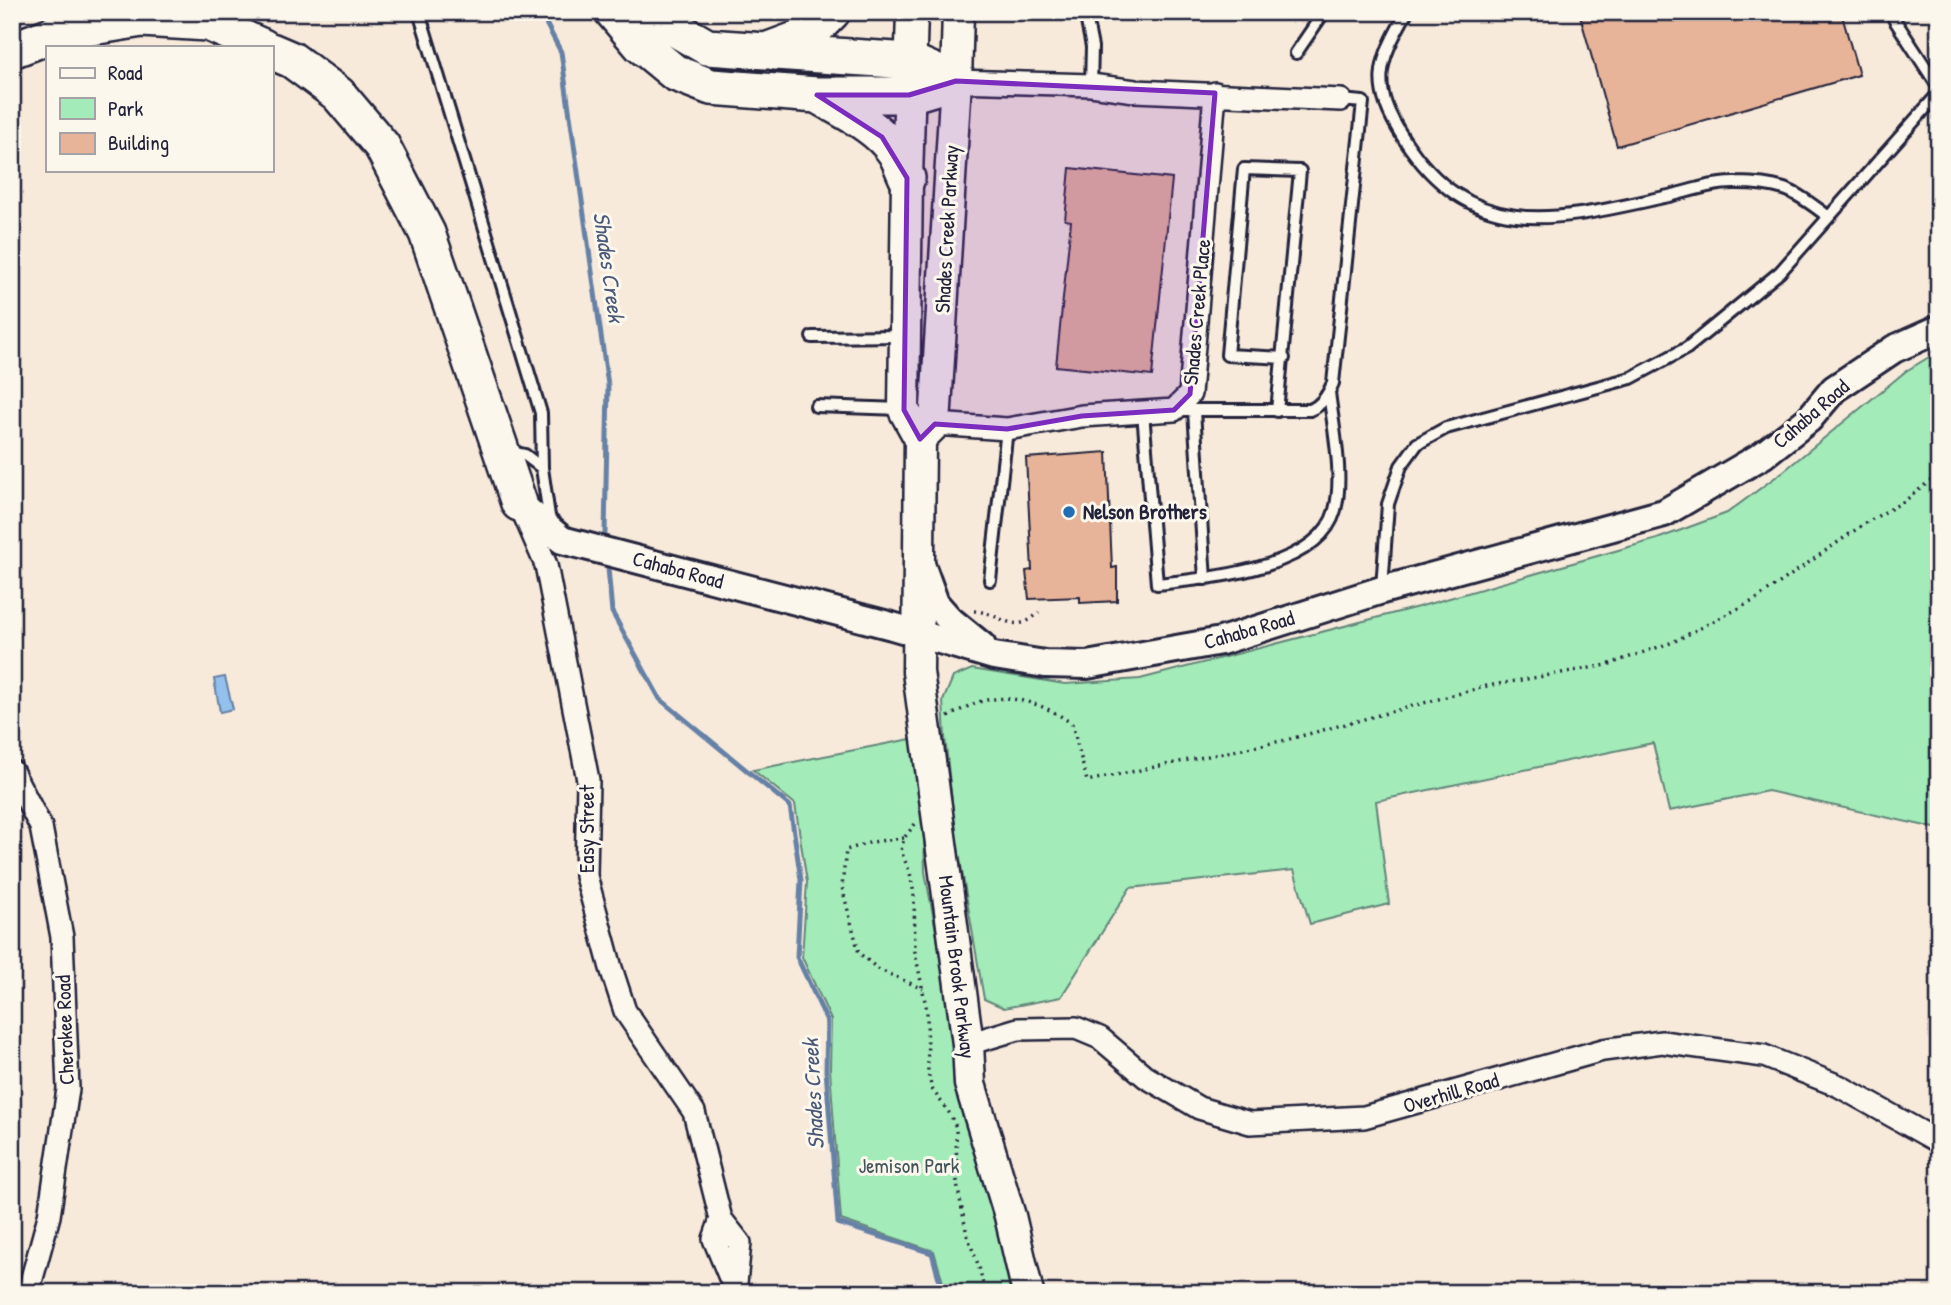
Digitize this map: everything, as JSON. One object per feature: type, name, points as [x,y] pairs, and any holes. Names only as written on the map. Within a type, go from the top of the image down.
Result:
[{"type":"highway","points":[[12,50],[110,12]]},
{"type":"highway","points":[[613,12],[640,45],[675,73],[694,82],[729,90],[817,95],[909,95],[956,80]]},
{"type":"highway","points":[[651,12],[655,17],[707,47],[910,61],[956,80]]},
{"type":"highway","points":[[766,51],[809,35],[832,12]]},
{"type":"highway","points":[[55,33],[142,19],[208,23],[261,46]]},
{"type":"highway","points":[[273,52],[292,60],[338,94],[382,146],[428,233],[519,503]]},
{"type":"highway","points":[[817,95],[881,137],[894,152],[907,178]]},
{"type":"main road","name":"Shades Creek Parkway","points":[[912,12],[904,410],[928,431]]},
{"type":"main road","name":"Shades Creek Parkway","points":[[919,635],[919,560],[956,80],[958,12]]},
{"type":"main road","name":"Mountain Brook Parkway","points":[[919,635],[918,672],[929,757],[929,815],[968,1044],[970,1084],[1010,1216],[1028,1293]]},
{"type":"street","points":[[956,80],[1341,100]]},
{"type":"street","name":"Shades Creek Place","points":[[928,431],[1007,429],[1082,416],[1184,410],[1190,394],[1215,93]]},
{"type":"street","name":"Cahaba Road","points":[[519,503],[562,540],[892,626],[994,656],[1045,664],[1087,665],[1221,641],[1382,590],[1664,513],[1763,455],[1809,419],[1834,389],[1884,356],[1939,329]]},
{"type":"street","name":"Easy Street","points":[[519,503],[546,565],[588,780],[586,877],[625,1011],[694,1112],[721,1219],[740,1243],[735,1291]]},
{"type":"street","points":[[919,560],[935,603],[950,620],[994,656]]},
{"type":"street","name":"Cherokee Road","points":[[12,771],[41,827],[62,937],[68,1089],[49,1216],[28,1293]]},
{"type":"street","name":"Overhill Road","points":[[968,1044],[1018,1028],[1076,1027],[1100,1038],[1146,1077],[1199,1108],[1250,1123],[1364,1117],[1602,1050],[1662,1042],[1764,1056],[1839,1086],[1939,1142]]},
{"type":"lane","points":[[419,12],[541,413],[542,468],[550,529]]},
{"type":"lane","points":[[1296,53],[1324,12]]},
{"type":"lane","points":[[1407,12],[1391,40],[1381,66],[1380,85],[1388,114],[1417,159],[1432,176],[1452,193],[1482,208],[1505,215],[1535,219],[1586,214],[1735,182],[1785,189],[1829,217]]},
{"type":"lane","points":[[1382,590],[1388,504],[1401,466],[1417,444],[1446,428],[1631,378],[1687,348],[1780,272],[1829,217],[1939,90],[1892,12]]},
{"type":"lane","points":[[1086,14],[1092,47],[1091,85]]},
{"type":"lane","points":[[1341,100],[1384,101]]},
{"type":"lane","points":[[1205,579],[1184,410],[1310,410],[1318,407],[1329,392],[1335,370],[1363,102]]},
{"type":"lane","points":[[1278,411],[1283,358],[1300,171],[1244,169],[1227,355],[1283,358]]},
{"type":"lane","points":[[811,337],[905,336]]},
{"type":"lane","points":[[1143,412],[1157,584],[1205,579],[1263,565],[1301,551],[1325,532],[1335,510],[1338,478],[1329,392]]},
{"type":"lane","points":[[816,405],[904,410]]},
{"type":"lane","points":[[990,580],[1007,429]]},
{"type":"lane","points":[[502,453],[509,451],[525,455],[542,468]]},
{"type":"path","points":[[946,718],[978,702],[1003,698],[1051,710],[1072,724],[1087,780],[1286,740],[1487,686],[1607,665],[1674,642],[1755,600],[1864,524],[1906,500],[1939,474]]},
{"type":"path","points":[[964,613],[978,610],[1016,625],[1027,623],[1039,612]]},
{"type":"path","points":[[929,815],[904,838],[901,851],[910,873],[914,894],[915,952],[927,1011],[928,1073],[932,1089],[956,1127],[957,1184],[967,1235],[985,1293]]},
{"type":"path","points":[[904,838],[872,842],[846,850],[842,887],[859,953],[878,969],[924,990]]},
{"type":"highlighted area","points":[[956,81],[1215,93],[1190,394],[1174,410],[1082,416],[1007,429],[935,424],[920,439],[904,410],[907,178],[882,137],[817,95],[909,95]]},
{"type":"green space","points":[[1939,351],[1939,829],[1768,791],[1669,811],[1653,743],[1376,801],[1389,904],[1310,924],[1294,870],[1130,888],[1061,997],[1004,1008],[984,999],[955,831],[945,737],[943,701],[953,677],[972,669],[1065,684],[1140,679],[1418,607],[1657,539],[1727,513],[1785,470],[1906,371]]},
{"type":"green space","name":"Jemison Park","points":[[921,737],[925,872],[966,1091],[1015,1293],[946,1293],[934,1251],[841,1220],[830,1070],[831,1020],[802,957],[807,882],[795,804],[753,770]]},
{"type":"water","points":[[225,677],[233,709],[220,712],[214,679]]},
{"type":"building","points":[[1579,12],[1841,12],[1859,75],[1617,146]]},
{"type":"building","points":[[1070,168],[1172,179],[1152,376],[1056,366],[1071,221],[1065,220]]},
{"type":"building","name":"Nelson Brothers","points":[[1107,452],[1112,568],[1117,567],[1117,601],[1080,603],[1080,597],[1029,599],[1026,571],[1032,570],[1026,458]]},
{"type":"waterway","name":"Shades Creek","points":[[540,12],[561,52],[608,385],[605,534]]},
{"type":"waterway","name":"Shades Creek","points":[[608,568],[612,612],[660,699],[790,806],[801,880],[797,957],[827,1021],[826,1070],[838,1223],[932,1253],[943,1293]]},
{"type":"place","name":"Nelson Brothers","points":[[1069,512]]}]
